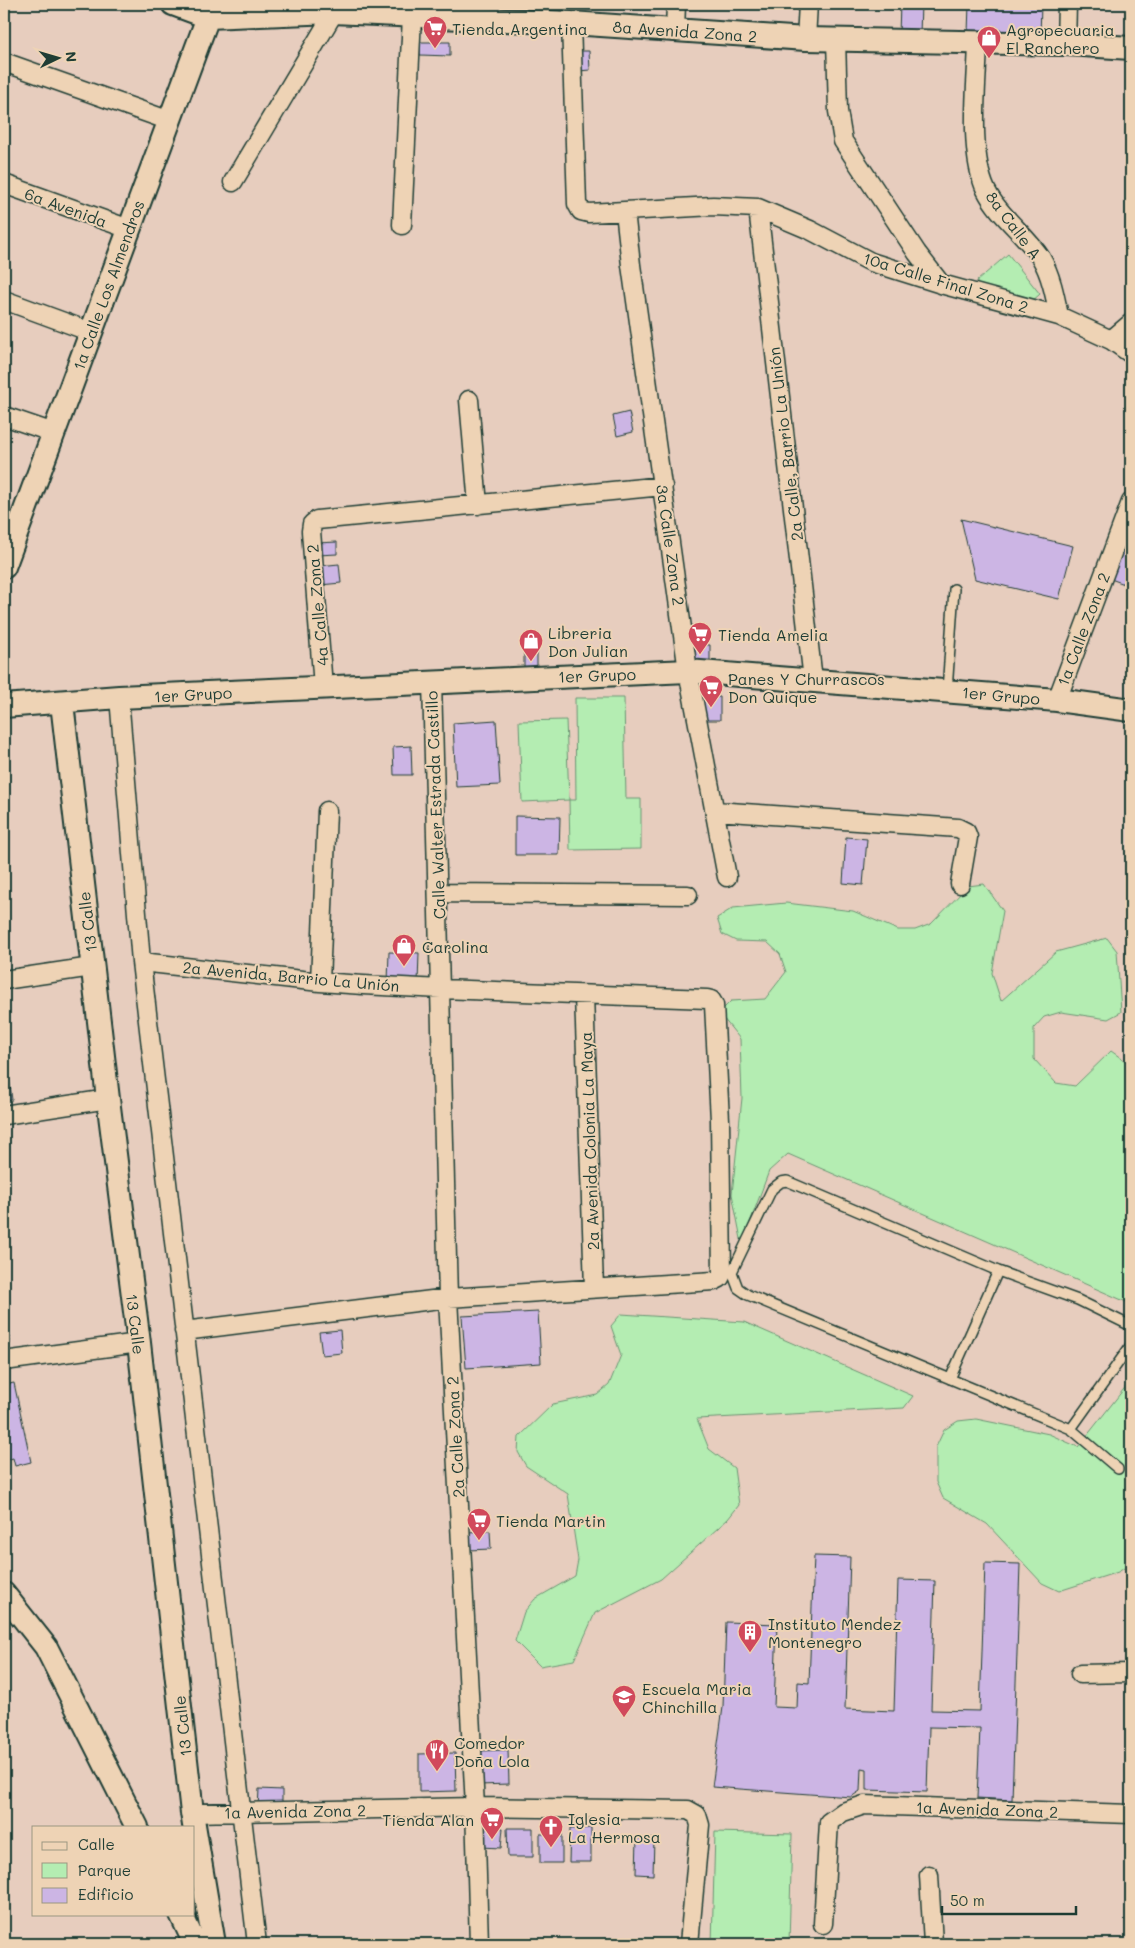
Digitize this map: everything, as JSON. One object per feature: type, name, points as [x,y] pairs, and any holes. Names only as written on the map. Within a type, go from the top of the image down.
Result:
[{"type":"street","points":[[173,4],[210,11]]},
{"type":"street","points":[[675,30],[676,4]]},
{"type":"street","points":[[806,39],[808,4]]},
{"type":"street","points":[[1066,4],[1066,44]]},
{"type":"street","points":[[233,182],[336,8]]},
{"type":"street","name":"8a Avenida Zona 2","points":[[210,11],[336,8],[412,16],[806,39],[1066,44],[1131,48]]},
{"type":"street","name":"1a Calle Los Almendros","points":[[4,567],[9,537],[54,433],[210,11]]},
{"type":"street","points":[[402,225],[412,16]]},
{"type":"street","name":"10a Calle Final Zona 2","points":[[571,24],[577,204],[581,211],[589,213],[713,206],[758,208],[810,230],[871,262],[941,284],[1060,316],[1111,340],[1131,354]]},
{"type":"street","points":[[836,39],[838,111],[843,141],[917,252],[941,284]]},
{"type":"street","name":"8a Calle A","points":[[978,43],[975,148],[980,172],[987,191],[1000,210],[1040,257],[1049,274],[1060,316]]},
{"type":"street","points":[[4,62],[170,121]]},
{"type":"street","name":"6a Avenida","points":[[4,184],[129,229]]},
{"type":"street","name":"2a Calle, Barrio La Unión","points":[[758,208],[813,680]]},
{"type":"street","name":"3a Calle Zona 2","points":[[626,211],[631,265],[688,671],[727,878]]},
{"type":"street","points":[[4,300],[91,332]]},
{"type":"street","points":[[1111,340],[1131,323]]},
{"type":"street","points":[[469,400],[478,505],[663,486]]},
{"type":"street","points":[[4,416],[54,433]]},
{"type":"street","name":"1a Calle Zona 2","points":[[1057,700],[1131,502]]},
{"type":"street","name":"4a Calle Zona 2","points":[[323,687],[312,524],[316,520],[478,505]]},
{"type":"street","name":"1er Grupo","points":[[4,706],[62,703],[119,697],[688,671],[1057,700],[1131,710]]},
{"type":"street","name":"Calle Walter Estrada Castillo","points":[[432,682],[441,989]]},
{"type":"street","points":[[119,697],[141,962],[257,1944]]},
{"type":"street","name":"13 Calle","points":[[62,703],[92,967],[139,1343],[194,1826]]},
{"type":"street","points":[[320,982],[327,811]]},
{"type":"street","points":[[715,811],[958,828],[966,832],[968,837],[960,884]]},
{"type":"street","points":[[438,893],[688,895]]},
{"type":"street","name":"2a Avenida, Barrio La Unión","points":[[141,962],[320,982],[584,995],[707,998],[711,1000],[714,1005],[720,1120],[722,1274],[720,1278],[714,1281],[594,1288]]},
{"type":"street","points":[[4,980],[92,967]]},
{"type":"street","name":"2a Calle Zona 2","points":[[441,989],[448,1298],[475,1807],[479,1944]]},
{"type":"street","name":"2a Avenida Colonia La Maya","points":[[584,995],[594,1288]]},
{"type":"street","points":[[4,1115],[108,1099]]},
{"type":"street","points":[[184,1331],[448,1298],[594,1288]]},
{"type":"street","points":[[4,1360],[139,1343]]},
{"type":"street","points":[[4,1594],[46,1647],[136,1826]]},
{"type":"street","points":[[1080,1674],[1131,1673]]},
{"type":"street","name":"1a Avenida Zona 2","points":[[823,1924],[829,1822],[843,1812],[864,1805],[1131,1814]]},
{"type":"street","name":"1a Avenida Zona 2","points":[[192,1813],[475,1807],[688,1810],[697,1815],[700,1825],[689,1944]]},
{"type":"street","name":"13 Calle","points":[[195,1831],[214,1944]]},
{"type":"street","points":[[929,1875],[933,1944]]},
{"type":"street","points":[[181,1916],[195,1944]]},
{"type":"lane","points":[[947,691],[954,589]]},
{"type":"lane","points":[[1118,1469],[1071,1430],[748,1295],[738,1288],[732,1272],[772,1189],[787,1180],[998,1271],[1078,1300],[1131,1326]]},
{"type":"lane","points":[[950,1379],[998,1271]]},
{"type":"lane","points":[[1071,1430],[1131,1345]]},
{"type":"green space","points":[[1008,254],[1040,294],[1030,303],[977,289],[977,281]]},
{"type":"green space","points":[[575,698],[624,698],[626,799],[641,799],[641,849],[570,850],[569,800],[576,800]]},
{"type":"green space","points":[[566,720],[569,800],[522,802],[519,721]]},
{"type":"green space","points":[[984,884],[1003,911],[992,973],[1001,1001],[1056,952],[1107,938],[1117,951],[1121,1012],[1108,1019],[1061,1012],[1044,1017],[1034,1028],[1034,1059],[1056,1083],[1075,1086],[1111,1051],[1131,1065],[1131,1304],[788,1154],[769,1171],[742,1244],[732,1194],[742,1098],[740,1039],[719,1013],[731,1001],[765,999],[786,972],[780,954],[767,942],[736,941],[722,934],[717,918],[733,908],[786,903],[853,911],[898,930],[915,930],[931,924],[968,886]]},
{"type":"green space","points":[[621,1314],[744,1322],[913,1396],[904,1408],[697,1419],[709,1449],[734,1468],[739,1505],[728,1519],[661,1579],[595,1613],[574,1660],[540,1666],[515,1641],[524,1612],[535,1599],[575,1576],[578,1560],[568,1494],[526,1466],[518,1452],[519,1437],[553,1404],[597,1395],[609,1385],[621,1355],[611,1326]]},
{"type":"green space","points":[[1131,1380],[1131,1564],[1118,1572],[1059,1591],[1042,1583],[987,1524],[943,1498],[936,1482],[936,1447],[944,1430],[958,1421],[976,1419],[1049,1434],[1078,1447]]},
{"type":"green space","points":[[715,1832],[792,1834],[789,1944],[712,1944]]},
{"type":"building","points":[[900,4],[921,4],[920,34],[899,34]]},
{"type":"building","points":[[969,4],[1041,4],[1040,37],[968,33]]},
{"type":"building","name":"Tienda Argentina","points":[[420,42],[450,42],[450,56],[420,55]]},
{"type":"building","points":[[579,51],[589,51],[590,70],[579,71]]},
{"type":"building","points":[[629,412],[633,432],[617,436],[613,416]]},
{"type":"building","points":[[961,519],[1073,546],[1059,599],[975,579]]},
{"type":"building","points":[[1122,538],[1131,541],[1130,586],[1108,578]]},
{"type":"building","points":[[337,542],[337,554],[318,555],[317,543]]},
{"type":"building","points":[[339,564],[341,583],[320,585],[319,566]]},
{"type":"building","name":"Tienda Amelia","points":[[690,644],[710,645],[710,665],[690,665]]},
{"type":"building","name":"Libreria Don Julian","points":[[537,647],[537,676],[524,676],[524,648]]},
{"type":"building","name":"Panes Y Churrascos Don Quique","points":[[701,697],[720,697],[720,720],[701,720]]},
{"type":"building","points":[[496,720],[500,785],[456,787],[453,723]]},
{"type":"building","points":[[411,746],[412,775],[394,775],[393,747]]},
{"type":"building","points":[[515,816],[560,817],[559,855],[515,855]]},
{"type":"building","points":[[846,837],[867,839],[863,885],[843,883]]},
{"type":"building","name":"Carolina","points":[[389,952],[419,953],[418,983],[388,982]]},
{"type":"building","points":[[9,1077],[12,1100],[4,1101],[4,1078]]},
{"type":"building","points":[[6,1297],[10,1344],[4,1345],[4,1298]]},
{"type":"building","points":[[538,1312],[541,1363],[466,1368],[462,1316]]},
{"type":"building","points":[[340,1330],[342,1353],[322,1355],[319,1332]]},
{"type":"building","points":[[14,1383],[31,1462],[15,1466],[13,1458],[6,1460],[4,1447],[4,1385]]},
{"type":"building","name":"Tienda Martin","points":[[490,1531],[491,1549],[468,1550],[467,1532]]},
{"type":"building","name":"Instituto Mendez Montenegro","points":[[814,1556],[850,1557],[845,1709],[894,1711],[898,1580],[935,1581],[931,1710],[980,1711],[985,1563],[1020,1564],[1012,1800],[977,1798],[980,1728],[929,1727],[927,1792],[867,1790],[867,1769],[861,1768],[860,1791],[851,1797],[712,1787],[723,1707],[726,1622],[777,1624],[774,1707],[797,1708],[798,1682],[809,1683]]},
{"type":"building","points":[[508,1750],[509,1784],[479,1785],[478,1751]]},
{"type":"building","name":"Comedor Doña Lola","points":[[455,1753],[456,1791],[419,1792],[419,1754]]},
{"type":"building","points":[[259,1789],[282,1790],[282,1810],[258,1809]]},
{"type":"building","name":"Tienda Alan","points":[[483,1826],[503,1828],[501,1848],[481,1847]]},
{"type":"building","points":[[507,1828],[533,1828],[533,1857],[508,1857]]},
{"type":"building","points":[[591,1828],[591,1862],[569,1862],[570,1829]]},
{"type":"building","name":"Iglesia La Hermosa","points":[[540,1834],[562,1834],[562,1863],[540,1863]]},
{"type":"building","points":[[637,1838],[654,1839],[653,1875],[636,1874]]},
{"type":"place","name":"Tienda Argentina","points":[[435,49]]},
{"type":"place","name":"Agropecuaria El Ranchero","points":[[989,59]]},
{"type":"place","name":"Tienda Amelia","points":[[700,655]]},
{"type":"place","name":"Libreria Don Julian","points":[[531,662]]},
{"type":"place","name":"Panes Y Churrascos Don Quique","points":[[711,708]]},
{"type":"place","name":"Carolina","points":[[404,967]]},
{"type":"place","name":"Tienda Martin","points":[[479,1541]]},
{"type":"place","name":"Instituto Mendez Montenegro","points":[[750,1653]]},
{"type":"place","name":"Escuela Maria Chinchilla","points":[[624,1718]]},
{"type":"place","name":"Comedor Doña Lola","points":[[437,1772]]},
{"type":"place","name":"Tienda Alan","points":[[492,1840]]},
{"type":"place","name":"Iglesia La Hermosa","points":[[551,1848]]}]
